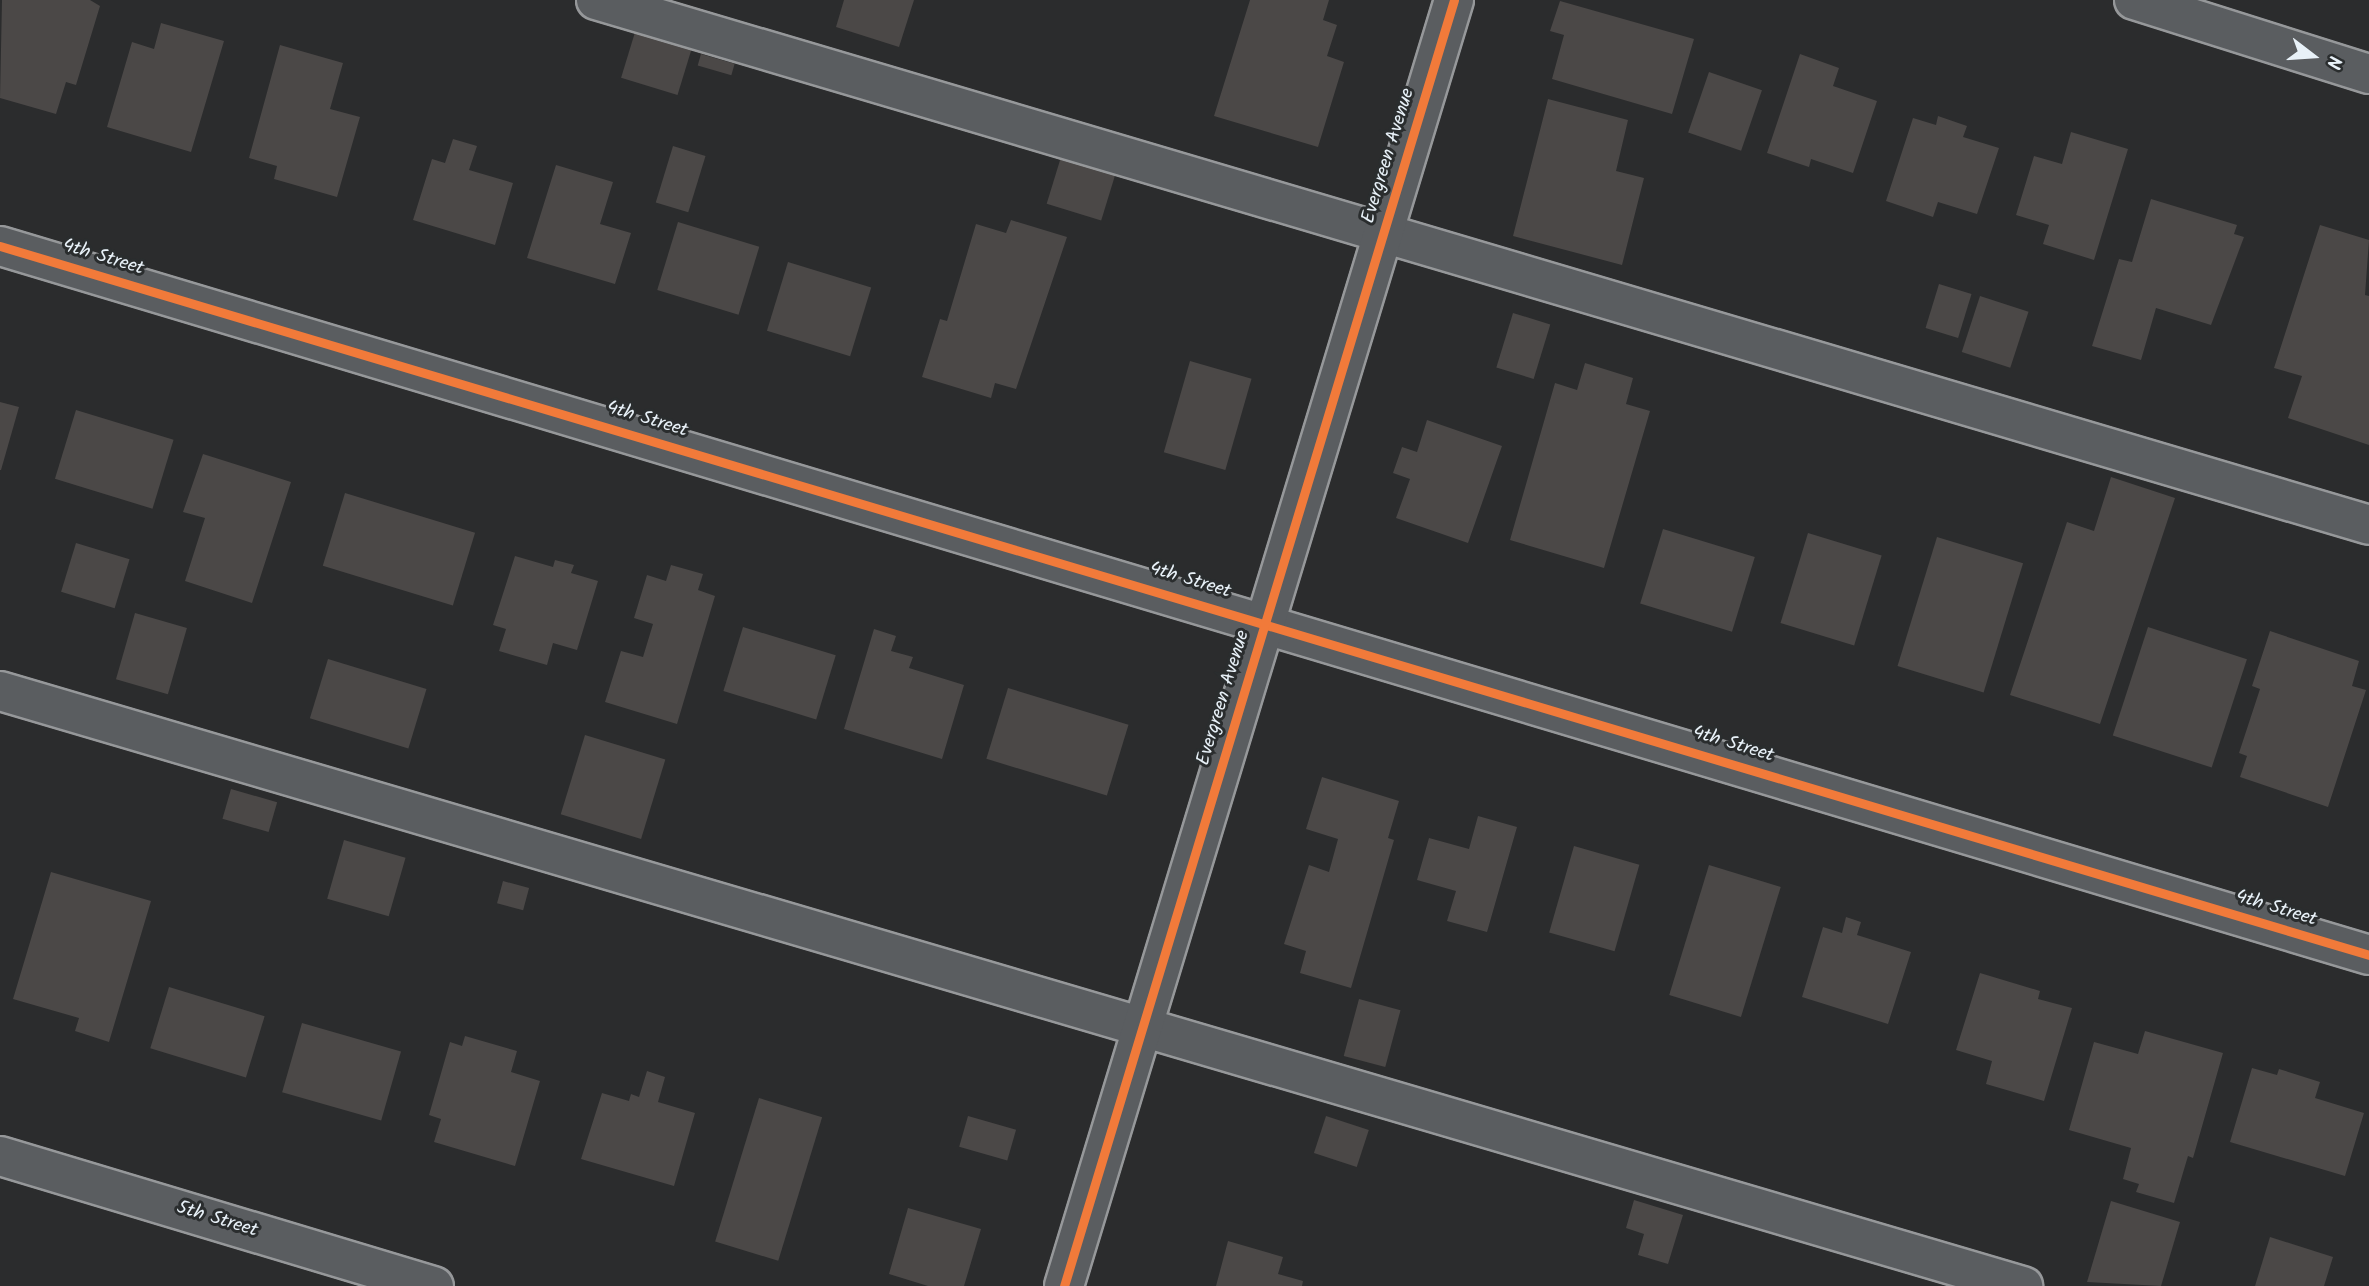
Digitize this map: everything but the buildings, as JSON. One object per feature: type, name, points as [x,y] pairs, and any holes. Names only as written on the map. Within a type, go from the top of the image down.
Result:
[{"type":"street","points":[[596,0],[2369,525]]},
{"type":"street","name":"Evergreen Avenue","points":[[1064,1286],[1454,0]]},
{"type":"street","points":[[2134,0],[2369,74]]},
{"type":"street","name":"4th Street","points":[[0,246],[1265,622],[2369,955]]},
{"type":"street","points":[[0,691],[2023,1286]]},
{"type":"street","name":"5th Street","points":[[0,1156],[434,1286]]},
{"type":"cycle path","points":[[1064,1286],[1454,0]]},
{"type":"cycle path","points":[[0,246],[2369,955]]}]
